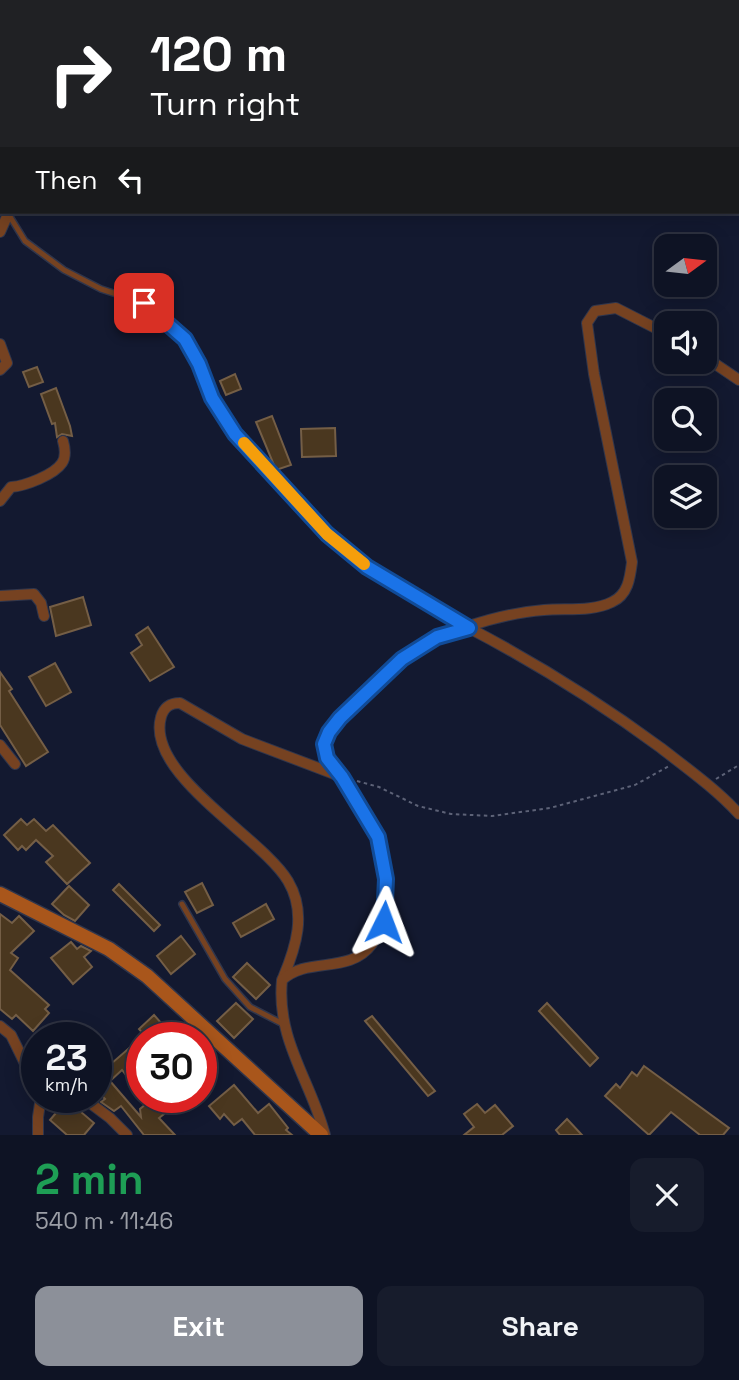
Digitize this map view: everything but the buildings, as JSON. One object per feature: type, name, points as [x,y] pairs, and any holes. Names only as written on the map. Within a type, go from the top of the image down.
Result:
[{"type":"main road","points":[[0,894],[109,949],[147,976],[323,1135]]},
{"type":"street","points":[[0,232],[9,214]]},
{"type":"street","points":[[282,980],[307,966],[338,965],[362,954],[384,922],[386,879],[378,837],[342,777],[327,758],[324,744],[340,718],[402,659],[437,637],[513,615],[542,610],[594,608],[623,595],[632,562],[594,374],[587,323],[595,311],[616,308],[654,327]]},
{"type":"street","points":[[0,344],[7,363],[0,370]]},
{"type":"street","points":[[717,365],[739,380]]},
{"type":"street","points":[[0,501],[12,487],[26,486],[59,467],[65,456],[63,441]]},
{"type":"street","points":[[0,596],[34,594],[41,603],[44,616]]},
{"type":"street","points":[[469,628],[525,657],[627,723],[708,784],[739,814]]},
{"type":"street","points":[[323,1135],[313,1098],[292,1054],[285,1025],[282,980],[298,935],[298,910],[289,883],[277,866],[216,812],[178,771],[166,753],[160,720],[165,709],[173,703],[180,703],[242,739],[342,777]]},
{"type":"street","points":[[0,745],[15,764]]},
{"type":"street","points":[[0,1026],[11,1035],[21,1055]]},
{"type":"street","points":[[38,1135],[39,1113]]},
{"type":"street","points":[[103,1113],[128,1135]]},
{"type":"lane","points":[[9,214],[25,241],[64,270],[101,289],[144,303],[185,339],[199,364],[212,398],[235,434],[327,534],[367,567],[469,628]]},
{"type":"lane","points":[[181,904],[225,979],[250,1007],[285,1025]]},
{"type":"path","points":[[342,777],[379,787],[418,806],[451,814],[492,816],[550,808],[635,785],[677,761]]},
{"type":"path","points":[[708,784],[739,765]]},
{"type":"slow traffic","points":[[244,443],[327,534],[364,564]]},
{"type":"route","points":[[144,303],[185,339],[199,364],[212,398],[235,434],[327,534],[367,567],[469,628],[437,637],[402,659],[340,718],[324,744],[327,758],[342,777],[378,837],[386,879],[384,922]]}]
